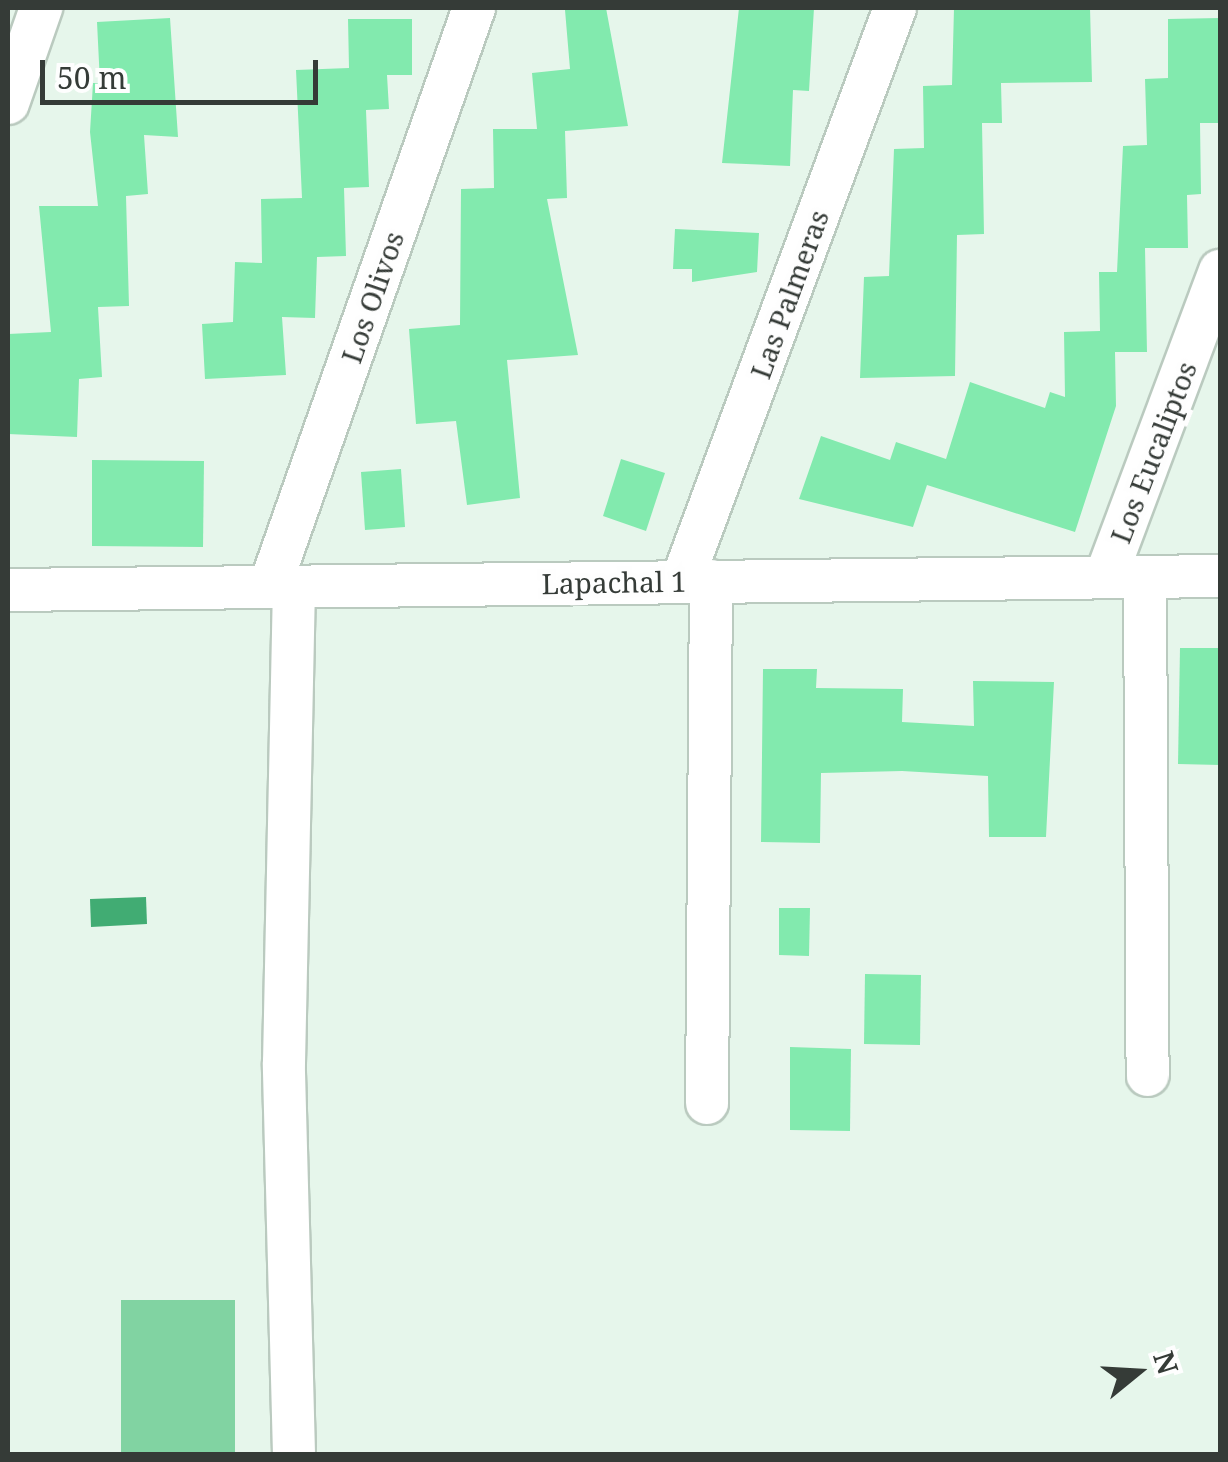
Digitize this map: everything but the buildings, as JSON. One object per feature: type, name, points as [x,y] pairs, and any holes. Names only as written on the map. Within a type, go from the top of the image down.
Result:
[{"type":"street","points":[[8,103],[41,8]]},
{"type":"street","name":"Los Olivos","points":[[294,1454],[284,1063],[282,586],[474,8]]},
{"type":"street","name":"Las Palmeras","points":[[707,1103],[697,581],[896,8]]},
{"type":"street","name":"Los Eucaliptos","points":[[1126,576],[1220,271]]},
{"type":"street","points":[[1126,576],[1148,1075]]},
{"type":"street","name":"Lapachal 1","points":[[8,590],[1220,576]]},
{"type":"shaded area","points":[[146,897],[147,924],[91,927],[90,899]]},
{"type":"shaded area","points":[[121,1300],[235,1300],[235,1454],[121,1454]]}]
